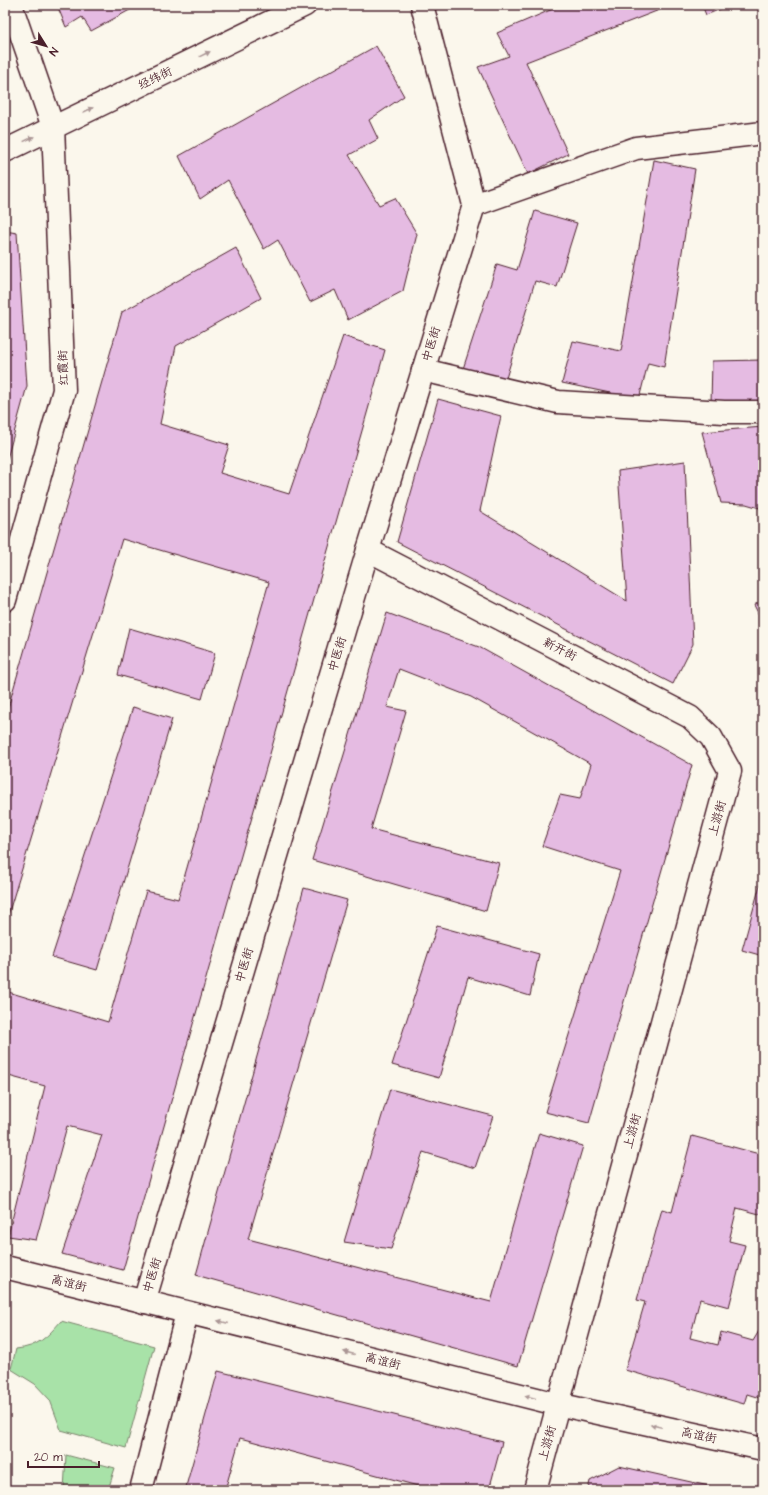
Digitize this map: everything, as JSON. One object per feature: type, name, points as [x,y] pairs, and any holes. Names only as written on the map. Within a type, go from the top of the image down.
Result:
[{"type":"street","name":"红霞街","points":[[5,600],[64,390],[53,128],[11,5]]},
{"type":"street","name":"经纬街","points":[[5,151],[306,5]]},
{"type":"street","points":[[422,5],[474,205],[636,148],[763,133]]},
{"type":"street","name":"中医街","points":[[144,1302],[368,550],[474,205]]},
{"type":"street","points":[[423,370],[558,402],[724,412],[763,412]]},
{"type":"street","name":"新开街","points":[[368,550],[690,717],[711,737],[730,771]]},
{"type":"street","name":"上游街","points":[[535,1490],[557,1404],[730,771]]},
{"type":"street","name":"高谊街","points":[[5,1267],[557,1404],[763,1449]]},
{"type":"street","points":[[141,1490],[188,1313]]},
{"type":"green space","points":[[61,1321],[154,1346],[126,1448],[61,1430],[50,1400],[35,1384],[11,1369],[16,1349],[30,1346],[42,1340]]},
{"type":"green space","points":[[66,1455],[115,1468],[108,1490],[64,1490]]},
{"type":"building","points":[[57,5],[139,5],[91,31],[82,17],[66,27]]},
{"type":"building","points":[[562,5],[672,5],[526,62],[568,154],[528,174],[478,67],[509,56],[497,33]]},
{"type":"building","points":[[702,5],[730,5],[706,15]]},
{"type":"building","points":[[376,46],[404,96],[369,120],[378,139],[349,155],[379,205],[395,198],[417,234],[403,291],[348,320],[335,290],[310,302],[278,240],[264,249],[228,180],[200,199],[179,156]]},
{"type":"building","points":[[654,160],[695,169],[664,367],[648,363],[639,399],[562,383],[573,341],[621,351]]},
{"type":"building","points":[[535,211],[577,223],[557,287],[535,281],[504,385],[462,372],[497,264],[517,270]]},
{"type":"building","points":[[5,231],[17,233],[27,386],[5,466]]},
{"type":"building","points":[[236,248],[261,298],[176,346],[160,424],[229,445],[220,473],[289,494],[343,336],[385,350],[123,1270],[62,1254],[102,1135],[67,1126],[36,1240],[8,1236],[45,1086],[5,1075],[5,991],[108,1022],[146,891],[178,899],[269,582],[122,539],[5,925],[5,718],[122,312]]},
{"type":"building","points":[[763,360],[763,401],[711,403],[712,361]]},
{"type":"building","points":[[438,399],[501,416],[480,511],[627,601],[618,471],[685,461],[693,644],[673,684],[397,542]]},
{"type":"building","points":[[763,427],[763,509],[746,504],[721,503],[702,432]]},
{"type":"building","points":[[763,600],[763,623],[754,605]]},
{"type":"building","points":[[387,613],[479,647],[692,765],[589,1123],[545,1112],[620,871],[542,846],[560,795],[580,799],[591,764],[471,697],[399,669],[387,707],[406,711],[371,829],[499,863],[486,911],[312,860]]},
{"type":"building","points":[[129,628],[215,653],[202,699],[118,675]]},
{"type":"building","points":[[133,707],[172,719],[97,970],[52,957]]},
{"type":"building","points":[[763,874],[763,956],[742,950]]},
{"type":"building","points":[[304,888],[347,900],[248,1239],[491,1302],[539,1133],[583,1146],[518,1366],[196,1275]]},
{"type":"building","points":[[437,926],[539,954],[530,996],[468,977],[439,1078],[392,1065]]},
{"type":"building","points":[[390,1089],[493,1116],[475,1168],[423,1152],[391,1249],[344,1242]]},
{"type":"building","points":[[692,1136],[763,1155],[763,1215],[737,1208],[729,1241],[745,1245],[729,1307],[700,1299],[690,1338],[718,1345],[721,1332],[753,1341],[759,1331],[763,1332],[763,1399],[747,1394],[744,1404],[625,1370],[645,1302],[637,1300],[662,1209],[672,1212]]},
{"type":"building","points":[[218,1371],[502,1442],[489,1490],[428,1490],[429,1489],[240,1438],[225,1490],[185,1490]]},
{"type":"building","points":[[619,1466],[727,1490],[588,1490],[590,1481]]}]
